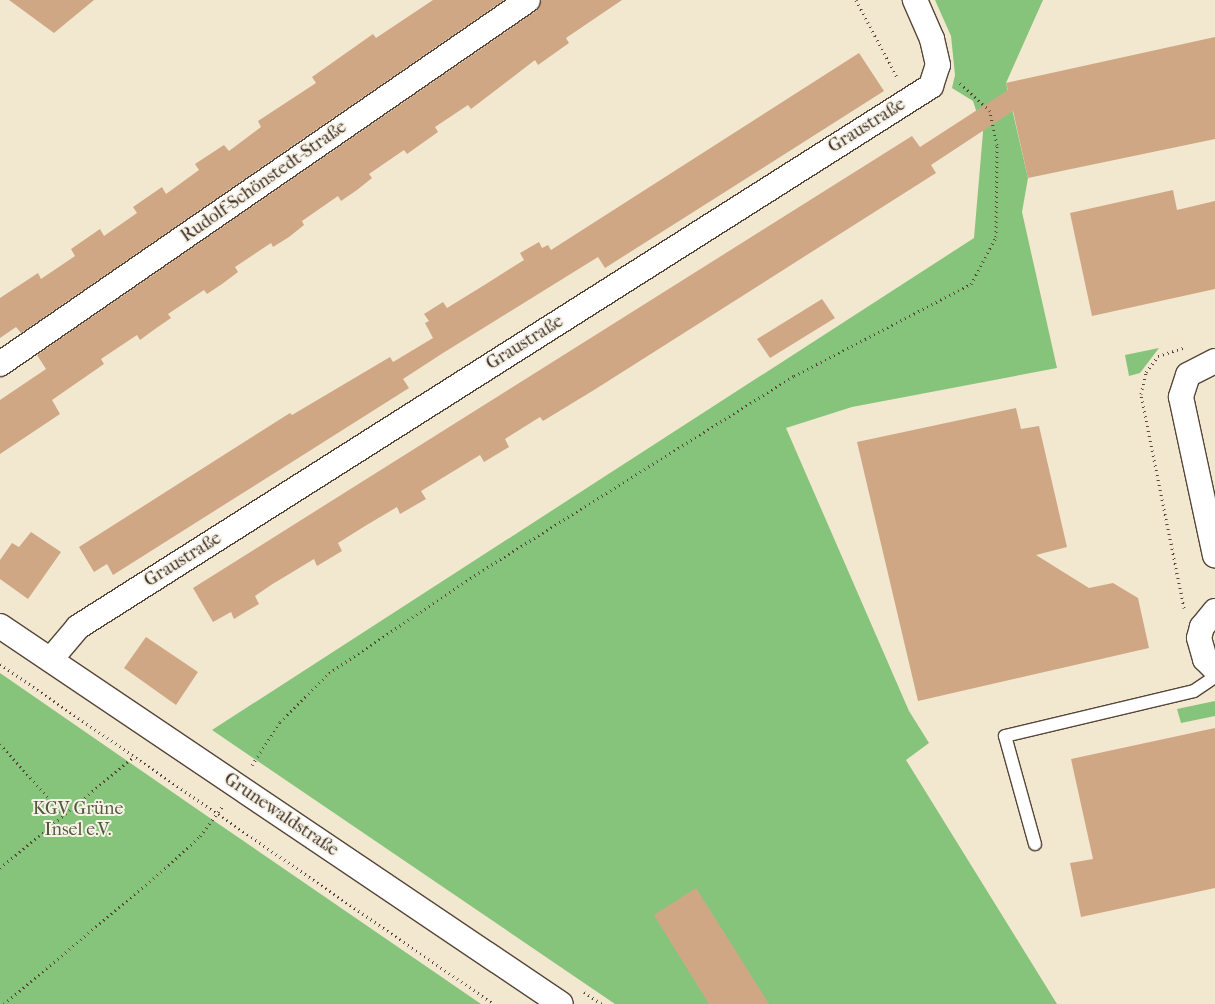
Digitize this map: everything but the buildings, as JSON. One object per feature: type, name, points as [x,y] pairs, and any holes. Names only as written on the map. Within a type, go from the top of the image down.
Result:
[{"type":"street","name":"Rudolf-Schönstedt-Straße","points":[[0,364],[528,0]]},
{"type":"street","name":"Graustraße","points":[[51,659],[78,627],[930,86],[938,65],[932,39],[915,0]]},
{"type":"street","points":[[1215,361],[1188,375],[1180,397],[1215,554]]},
{"type":"street","points":[[1215,611],[1207,618],[1199,638],[1204,659],[1215,669]]},
{"type":"street","name":"Grunewaldstraße","points":[[0,626],[561,1004]]},
{"type":"lane","points":[[1035,844],[1005,736],[1186,693],[1215,677]]},
{"type":"path","points":[[856,0],[902,87]]},
{"type":"path","points":[[4,1004],[161,872],[200,836],[238,786],[280,722],[328,673],[483,570],[794,376],[971,284],[996,237],[997,145],[990,111],[972,90],[951,76]]},
{"type":"path","points":[[1184,611],[1185,602],[1141,394],[1146,372],[1158,356],[1189,346]]},
{"type":"path","points":[[0,664],[494,1004]]},
{"type":"path","points":[[0,744],[64,815]]},
{"type":"path","points":[[0,868],[133,757]]},
{"type":"green space","points":[[935,0],[1043,0],[1006,83],[1028,178],[1022,212],[1057,368],[852,407],[786,428],[909,711],[929,743],[906,760],[1057,1004],[615,1004],[212,730],[974,238],[983,132],[973,101],[952,88],[955,75],[951,36]]},
{"type":"green space","points":[[1159,348],[1140,373],[1129,376],[1125,355]]},
{"type":"green space","name":"KGV Grüne Insel e.V.","points":[[0,673],[207,816],[481,1004],[0,1004]]},
{"type":"green space","points":[[1215,701],[1215,716],[1181,723],[1177,709]]}]
